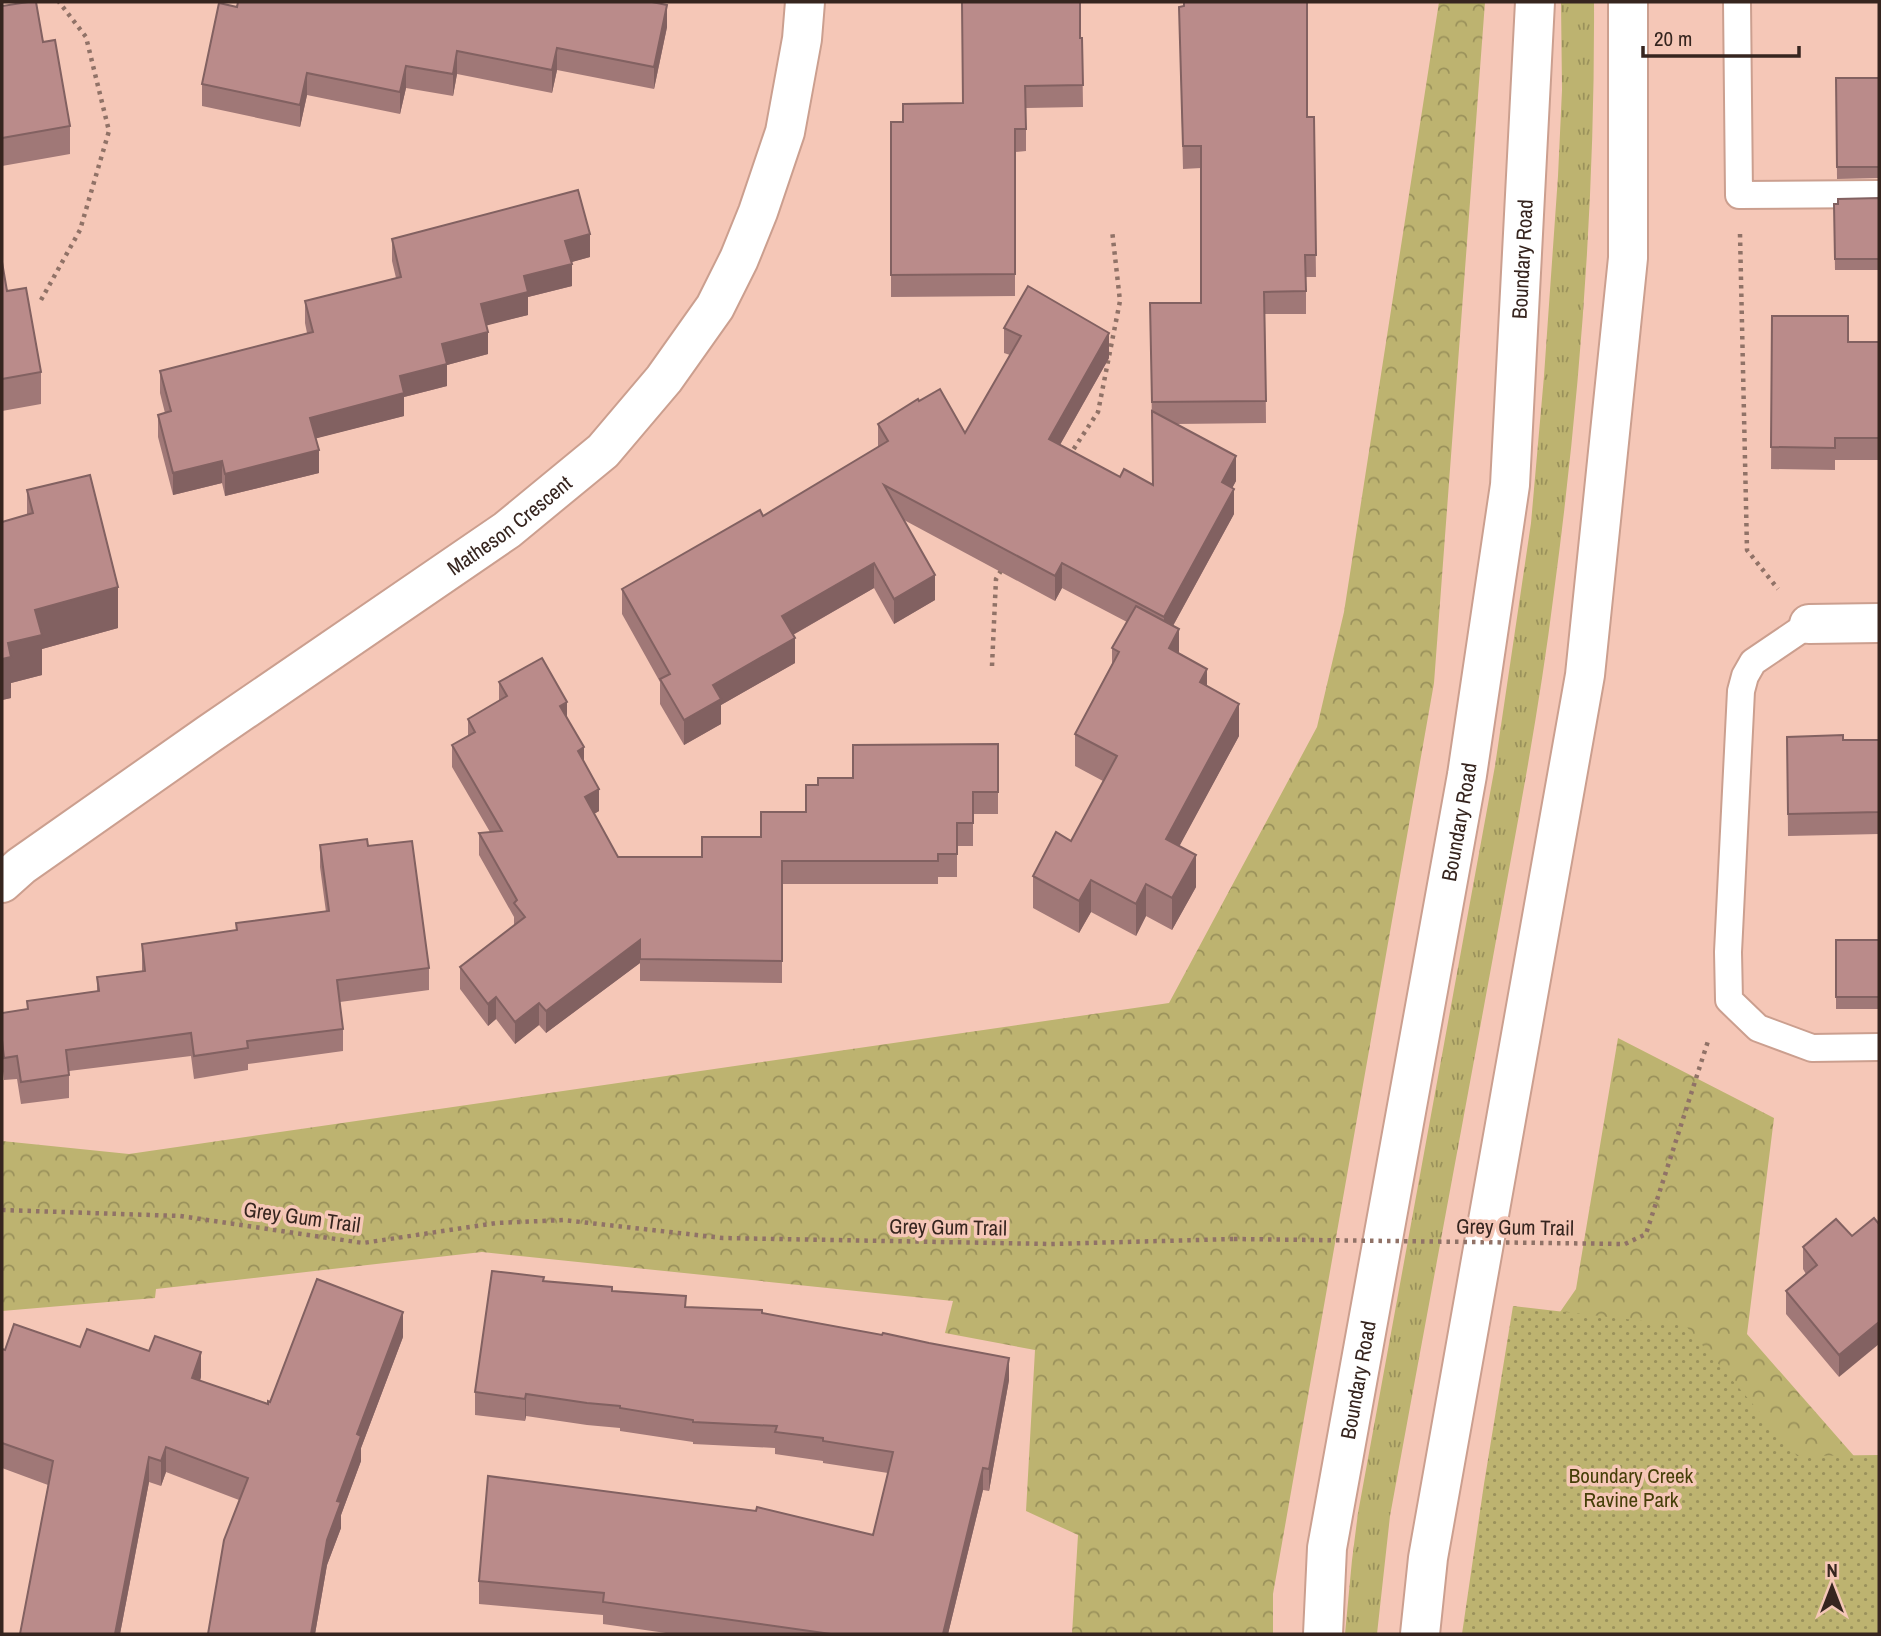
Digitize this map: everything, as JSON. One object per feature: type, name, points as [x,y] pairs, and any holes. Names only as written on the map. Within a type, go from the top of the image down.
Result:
[{"type":"main road","name":"Matheson Crescent","points":[[2,883],[21,866],[208,734],[507,530],[603,451],[664,379],[715,307],[739,259],[785,132],[802,39],[805,2]]},
{"type":"main road","name":"Boundary Road","points":[[1323,1634],[1327,1548],[1467,775],[1510,485],[1535,2]]},
{"type":"main road","points":[[1420,1634],[1427,1558],[1585,675],[1628,258],[1628,2]]},
{"type":"main road","points":[[1809,624],[1879,623]]},
{"type":"lane","points":[[1737,2],[1739,195],[1879,194]]},
{"type":"lane","points":[[1809,624],[1753,663],[1745,676],[1741,691],[1728,938],[1729,1000],[1758,1028],[1812,1048],[1879,1047]]},
{"type":"path","points":[[40,300],[79,230],[109,131],[86,37],[59,2]]},
{"type":"path","points":[[1739,195],[1746,550],[1809,624]]},
{"type":"path","points":[[1067,459],[1098,412],[1120,301],[1112,230]]},
{"type":"path","points":[[992,666],[996,579],[1003,568]]},
{"type":"path","name":"Grey Gum Trail","points":[[2,1210],[180,1216],[363,1243],[497,1223],[563,1220],[723,1238],[1051,1244],[1234,1239],[1626,1244],[1646,1234],[1711,1032],[1729,1000]]},
{"type":"green space","points":[[1439,2],[1485,2],[1434,683],[1273,1594],[1273,1634],[1072,1634],[1078,1535],[1026,1511],[1035,1350],[945,1333],[953,1301],[482,1252],[156,1289],[155,1298],[2,1311],[2,1141],[129,1154],[1169,1003],[1317,727],[1344,612]]},
{"type":"green space","points":[[1561,2],[1594,2],[1594,76],[1589,224],[1578,372],[1548,638],[1518,821],[1390,1516],[1377,1634],[1345,1634],[1358,1513],[1495,766],[1531,523],[1558,176],[1562,90]]},
{"type":"green space","name":"Boundary Creek Ravine Park","points":[[1618,1038],[1774,1118],[1747,1334],[1875,1480],[1879,1634],[1491,1634],[1524,1364],[1576,1289]]},
{"type":"green space","name":"Boundary Creek Ravine Park","points":[[1513,1306],[1686,1326],[1797,1456],[1879,1455],[1879,1634],[1462,1634]]},
{"type":"building","points":[[36,2],[43,42],[55,40],[70,126],[2,138],[2,6]]},
{"type":"building","points":[[238,2],[652,2],[667,5],[654,67],[557,48],[552,70],[457,51],[453,74],[406,66],[400,92],[307,73],[300,105],[202,84],[219,3],[237,7]]},
{"type":"building","points":[[962,2],[1080,2],[1083,85],[1025,86],[1026,129],[1015,129],[1015,274],[891,275],[891,122],[903,122],[903,104],[963,103]]},
{"type":"building","points":[[1184,2],[1307,2],[1307,117],[1314,117],[1316,255],[1305,255],[1306,291],[1264,292],[1266,401],[1152,402],[1150,303],[1201,303],[1201,146],[1183,146],[1179,7],[1184,6]]},
{"type":"building","points":[[1836,78],[1879,78],[1879,167],[1837,167]]},
{"type":"building","points":[[578,190],[590,234],[565,241],[572,264],[524,276],[528,292],[481,304],[488,332],[442,344],[447,364],[400,376],[404,393],[310,418],[319,450],[225,474],[222,461],[173,473],[158,415],[171,411],[160,371],[313,332],[305,301],[401,277],[392,239]]},
{"type":"building","points":[[1879,198],[1879,259],[1835,259],[1834,204],[1838,204],[1838,199]]},
{"type":"building","points":[[2,262],[7,291],[26,288],[41,372],[2,379]]},
{"type":"building","points":[[1028,286],[1109,333],[1049,439],[1120,477],[1124,469],[1153,485],[1152,411],[1236,456],[1222,482],[1234,489],[1164,617],[1062,563],[1055,576],[884,485],[935,575],[894,599],[874,563],[782,616],[795,638],[713,685],[721,699],[684,720],[660,679],[670,674],[622,589],[760,510],[763,516],[888,441],[878,424],[918,399],[919,401],[940,389],[965,433],[1021,336],[1004,328]]},
{"type":"building","points":[[1772,316],[1848,316],[1848,342],[1879,342],[1879,438],[1835,438],[1835,448],[1771,447]]},
{"type":"building","points":[[90,475],[118,587],[35,610],[42,635],[8,643],[11,657],[2,659],[2,522],[33,513],[27,490]]},
{"type":"building","points":[[1136,606],[1179,629],[1169,648],[1207,669],[1200,682],[1239,704],[1166,839],[1196,855],[1172,898],[1146,884],[1136,904],[1091,880],[1079,901],[1033,876],[1056,832],[1071,841],[1117,756],[1075,734],[1119,652],[1112,648]]},
{"type":"building","points":[[542,658],[567,702],[560,706],[584,747],[578,751],[599,789],[585,797],[618,857],[702,857],[702,837],[761,837],[761,812],[806,812],[806,785],[818,785],[818,778],[853,778],[853,745],[998,744],[998,792],[973,792],[973,823],[957,823],[957,854],[938,854],[938,861],[782,861],[782,961],[640,959],[640,940],[546,1011],[539,1003],[515,1022],[496,997],[488,1004],[460,967],[525,917],[514,903],[517,900],[479,833],[502,831],[452,745],[475,732],[468,719],[507,696],[499,682]]},
{"type":"building","points":[[1843,735],[1843,740],[1879,740],[1879,812],[1788,814],[1787,737]]},
{"type":"building","points":[[367,839],[368,846],[412,841],[429,968],[337,980],[343,1029],[247,1041],[248,1048],[194,1056],[191,1033],[66,1050],[69,1075],[21,1082],[17,1056],[4,1058],[2,1013],[28,1009],[27,1001],[99,991],[97,977],[145,971],[142,944],[237,930],[236,923],[329,911],[320,845]]},
{"type":"building","points":[[1836,940],[1879,940],[1879,997],[1836,997]]},
{"type":"building","points":[[1874,1218],[1879,1224],[1879,1322],[1839,1355],[1786,1291],[1817,1265],[1803,1247],[1836,1219],[1852,1236]]},
{"type":"building","points":[[492,1271],[544,1277],[543,1281],[612,1287],[612,1291],[686,1296],[685,1307],[762,1310],[762,1313],[1009,1358],[989,1469],[983,1468],[943,1634],[831,1634],[603,1602],[604,1593],[479,1581],[488,1476],[756,1511],[757,1507],[873,1535],[893,1452],[823,1441],[823,1438],[775,1432],[777,1426],[693,1422],[620,1406],[526,1394],[525,1399],[475,1392]]},
{"type":"building","points":[[317,1279],[403,1312],[357,1434],[361,1436],[337,1501],[341,1502],[327,1540],[311,1634],[208,1634],[224,1540],[248,1478],[166,1447],[161,1461],[149,1457],[115,1634],[20,1634],[53,1461],[2,1443],[2,1349],[5,1350],[14,1324],[80,1347],[87,1329],[149,1351],[155,1336],[201,1352],[192,1378],[268,1404]]}]
